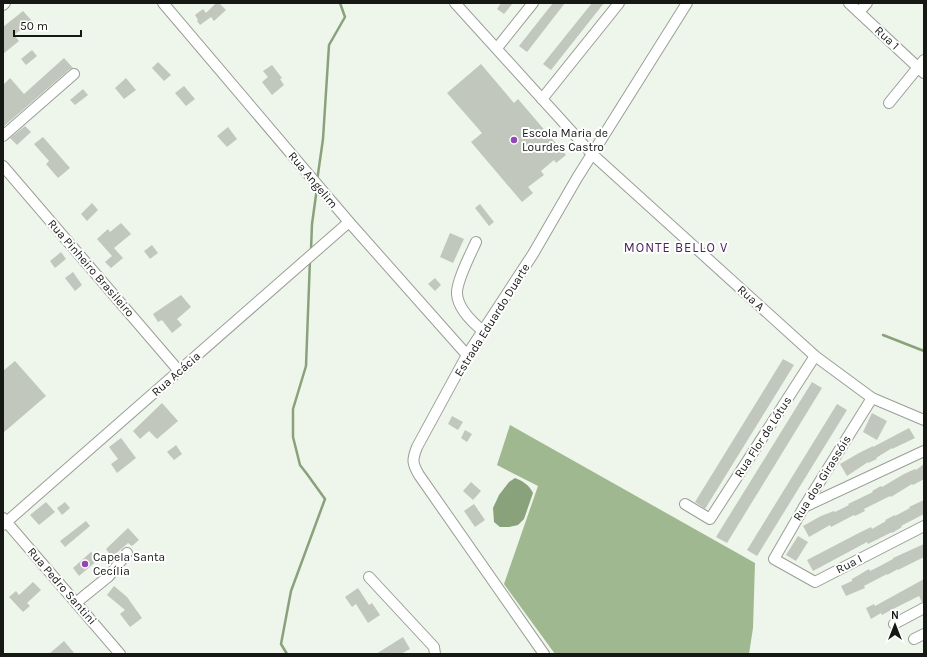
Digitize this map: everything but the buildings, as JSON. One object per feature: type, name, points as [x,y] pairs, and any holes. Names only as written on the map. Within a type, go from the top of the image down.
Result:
[{"type":"street","name":"Rua Angelim","points":[[162,3],[349,222],[467,355]]},
{"type":"street","name":"Rua A","points":[[455,3],[592,154],[815,356],[872,398],[924,420]]},
{"type":"street","points":[[497,48],[533,3]]},
{"type":"street","points":[[542,99],[619,3]]},
{"type":"street","name":"Estrada Eduardo Duarte","points":[[544,654],[418,476],[413,458],[417,447],[467,355],[533,254],[592,154],[687,3]]},
{"type":"street","name":"Rua 1","points":[[850,3],[922,67]]},
{"type":"street","points":[[859,12],[867,3]]},
{"type":"street","points":[[889,103],[922,67]]},
{"type":"street","points":[[3,136],[74,74]]},
{"type":"street","name":"Rua Pinheiro Brasileiro","points":[[3,166],[179,371]]},
{"type":"street","name":"Rua Acácia","points":[[4,522],[349,222]]},
{"type":"street","points":[[476,242],[457,285],[456,293],[462,308],[476,326],[483,331]]},
{"type":"street","name":"Rua Flor de Lótus","points":[[684,504],[710,519],[815,356]]},
{"type":"street","name":"Rua dos Girassóis","points":[[774,559],[804,506],[872,398]]},
{"type":"street","points":[[804,506],[924,452]]},
{"type":"street","name":"Rua Pedro Santini","points":[[4,522],[120,654]]},
{"type":"street","name":"Rua I","points":[[774,559],[815,582],[924,526]]},
{"type":"street","points":[[76,603],[108,576],[127,553]]},
{"type":"street","points":[[369,577],[434,647],[435,654]]},
{"type":"street","points":[[894,624],[924,608]]},
{"type":"street","points":[[914,639],[924,634]]},
{"type":"shaded area","points":[[510,425],[755,563],[753,628],[749,654],[555,654],[504,584],[538,486],[497,465]]},
{"type":"shaded area","points":[[515,478],[526,484],[533,493],[524,519],[518,525],[500,527],[494,522],[493,508],[499,495],[509,482]]},
{"type":"waterway","points":[[317,181],[323,139],[329,45],[345,17],[340,3]]},
{"type":"waterway","points":[[311,250],[312,224],[317,188]]},
{"type":"waterway","points":[[287,654],[281,644],[291,591],[325,499],[300,465],[293,437],[293,409],[306,366],[310,259]]},
{"type":"waterway","points":[[883,335],[924,351]]},
{"type":"place","name":"Escola Maria de Lourdes Castro","points":[[514,140]]},
{"type":"place","name":"Capela Santa Cecília","points":[[85,564]]},
{"type":"district","name":"MONTE BELLO V","points":[[676,247]]}]
